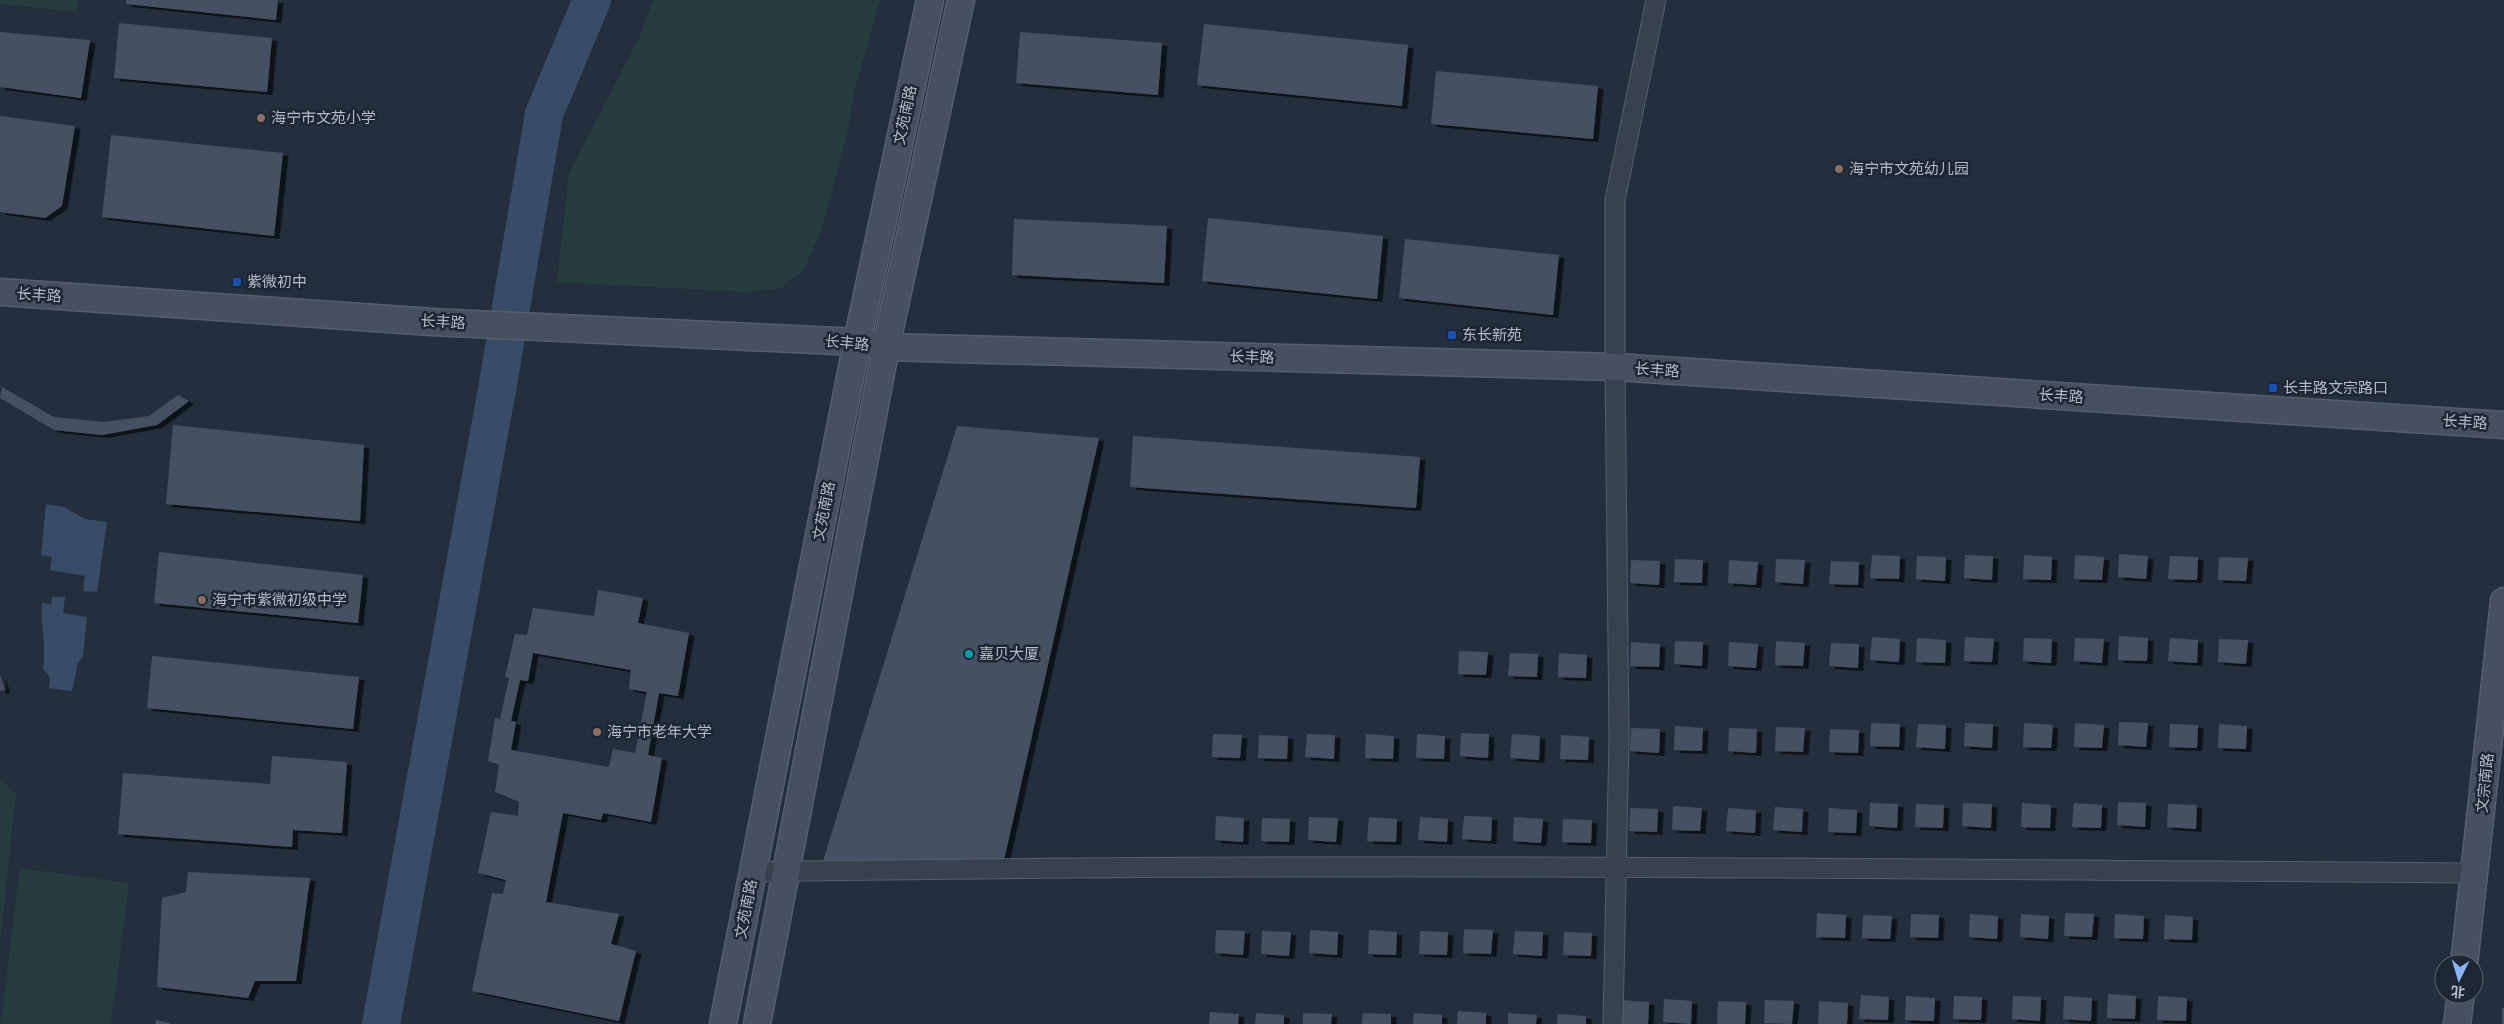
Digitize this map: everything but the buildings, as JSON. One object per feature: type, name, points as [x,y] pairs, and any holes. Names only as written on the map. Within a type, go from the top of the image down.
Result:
[{"type":"street","name":"文苑南路","points":[[723,1024],[857,342],[930,0]]},
{"type":"street","name":"文苑南路","points":[[757,1024],[886,347],[960,0]]},
{"type":"street","points":[[1613,1024],[1620,737],[1615,367],[1615,200],[1656,0]]},
{"type":"street","name":"长丰路","points":[[0,292],[432,322],[857,342],[886,347],[1615,367],[2504,425]]},
{"type":"street","name":"文宗南路","points":[[2465,954],[2476,873],[2504,601]]},
{"type":"street","points":[[753,872],[1002,869],[1618,867],[2476,873]]},
{"type":"street","points":[[2457,1024],[2460,1004]]},
{"type":"green space","points":[[0,0],[78,0],[77,12],[0,4]]},
{"type":"green space","points":[[653,0],[880,0],[854,92],[847,135],[821,232],[804,269],[782,288],[744,292],[557,282],[569,173],[640,36]]},
{"type":"green space","points":[[0,779],[16,793],[0,945]]},
{"type":"green space","points":[[20,868],[129,883],[111,1024],[1,1024]]},
{"type":"water","points":[[46,504],[64,507],[85,519],[107,522],[97,592],[83,591],[85,576],[50,570],[52,557],[41,555]]},
{"type":"water","points":[[52,597],[65,597],[63,613],[87,617],[83,656],[78,663],[72,691],[49,688],[50,678],[43,668],[42,603],[51,604]]},
{"type":"waterway","points":[[381,1024],[498,384],[544,114],[592,0]]},
{"type":"place","name":"海宁市文苑小学","points":[[261,118]]},
{"type":"place","name":"海宁市文苑幼儿园","points":[[1839,169]]},
{"type":"place","name":"紫微初中","points":[[237,282]]},
{"type":"place","name":"东长新苑","points":[[1452,335]]},
{"type":"place","name":"长丰路文宗路口","points":[[2273,388]]},
{"type":"place","name":"海宁市紫微初级中学","points":[[202,600]]},
{"type":"place","name":"嘉贝大厦","points":[[969,654]]},
{"type":"place","name":"海宁市老年大学","points":[[597,732]]}]
